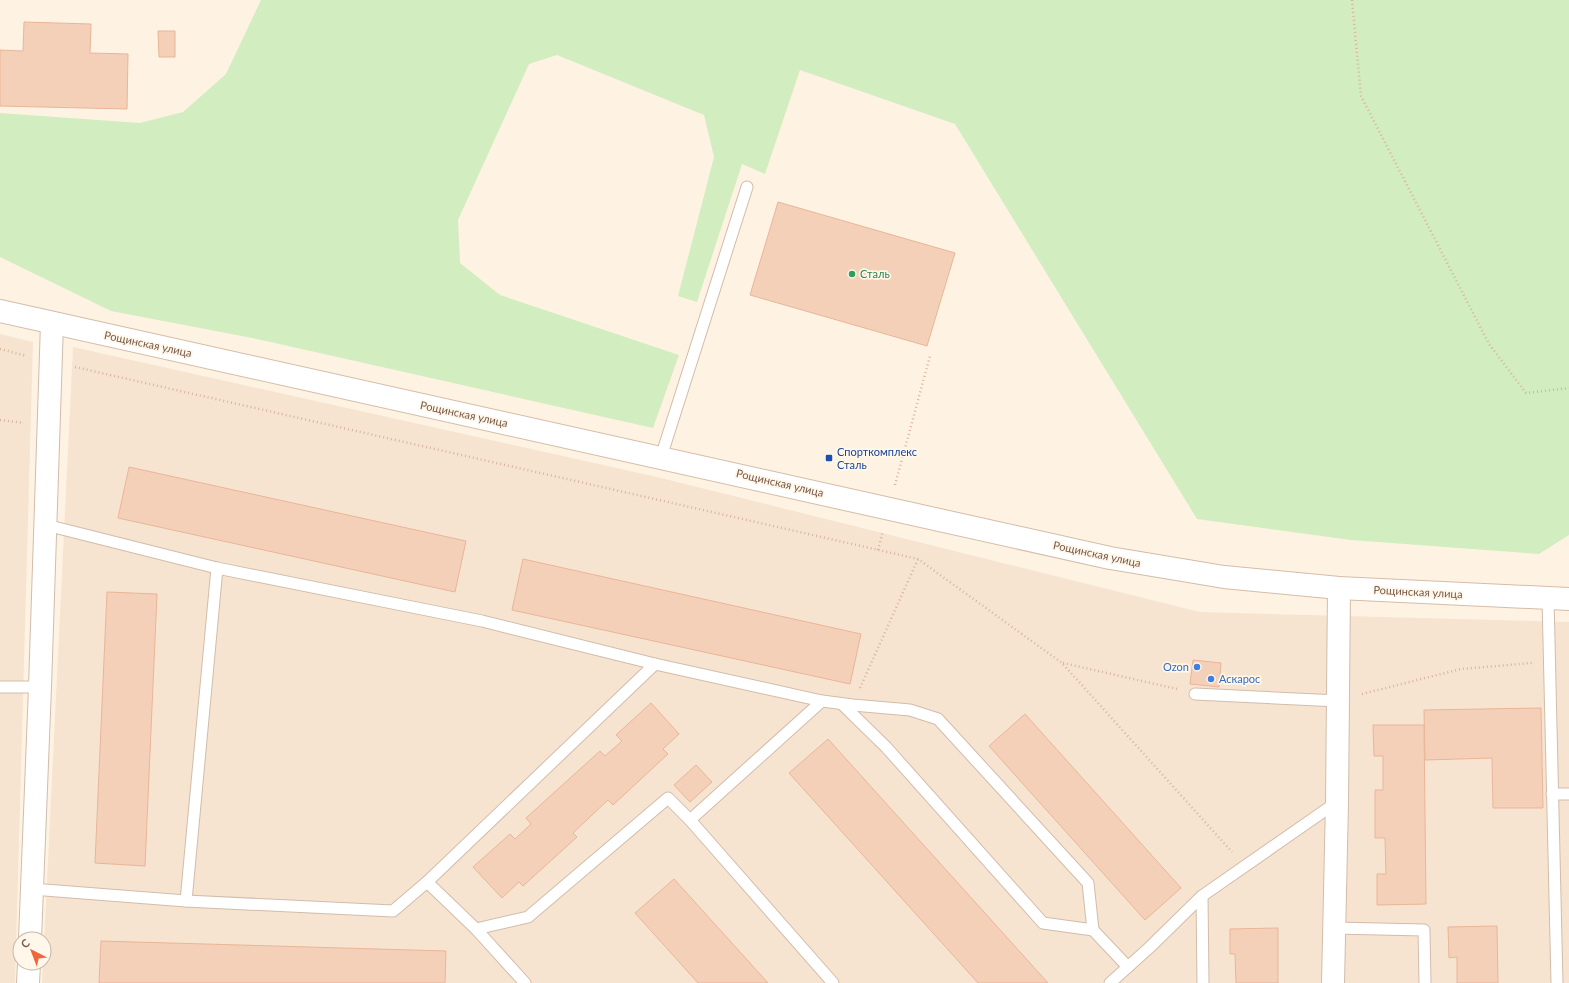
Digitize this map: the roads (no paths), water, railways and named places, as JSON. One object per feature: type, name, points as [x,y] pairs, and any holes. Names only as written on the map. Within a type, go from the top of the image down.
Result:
[{"type":"main road","name":"Рощинская улица","points":[[0,311],[1110,558],[1224,577],[1339,588],[1558,599]]},
{"type":"main road","points":[[30,931],[46,525],[52,323]]},
{"type":"main road","points":[[1333,983],[1337,802],[1339,588]]},
{"type":"main road","points":[[28,983],[29,971]]},
{"type":"lane","points":[[661,457],[747,187]]},
{"type":"lane","points":[[46,525],[217,568],[482,621],[655,664],[822,700],[910,710],[938,719],[1088,883],[1093,930],[1128,967]]},
{"type":"lane","points":[[186,902],[217,568]]},
{"type":"lane","points":[[1557,983],[1549,662],[1558,599]]},
{"type":"lane","points":[[32,889],[186,902],[393,912],[427,882],[655,664]]},
{"type":"lane","points":[[0,687],[40,687]]},
{"type":"lane","points":[[1195,694],[1338,700]]},
{"type":"lane","points":[[690,820],[822,700]]},
{"type":"lane","points":[[847,704],[1043,923],[1093,930]]},
{"type":"lane","points":[[1552,794],[1569,794]]},
{"type":"lane","points":[[476,929],[528,917],[668,798],[690,820],[832,983]]},
{"type":"lane","points":[[1110,983],[1202,896],[1337,802]]},
{"type":"lane","points":[[427,882],[476,929],[525,983]]},
{"type":"lane","points":[[1202,896],[1203,983]]},
{"type":"lane","points":[[1334,928],[1424,930],[1425,983]]},
{"type":"place","name":"Сталь","points":[[852,274]]},
{"type":"place","name":"Спорткомплекс Сталь","points":[[829,458]]},
{"type":"place","name":"Ozon","points":[[1197,667]]},
{"type":"place","name":"Аскарос","points":[[1211,679]]}]
